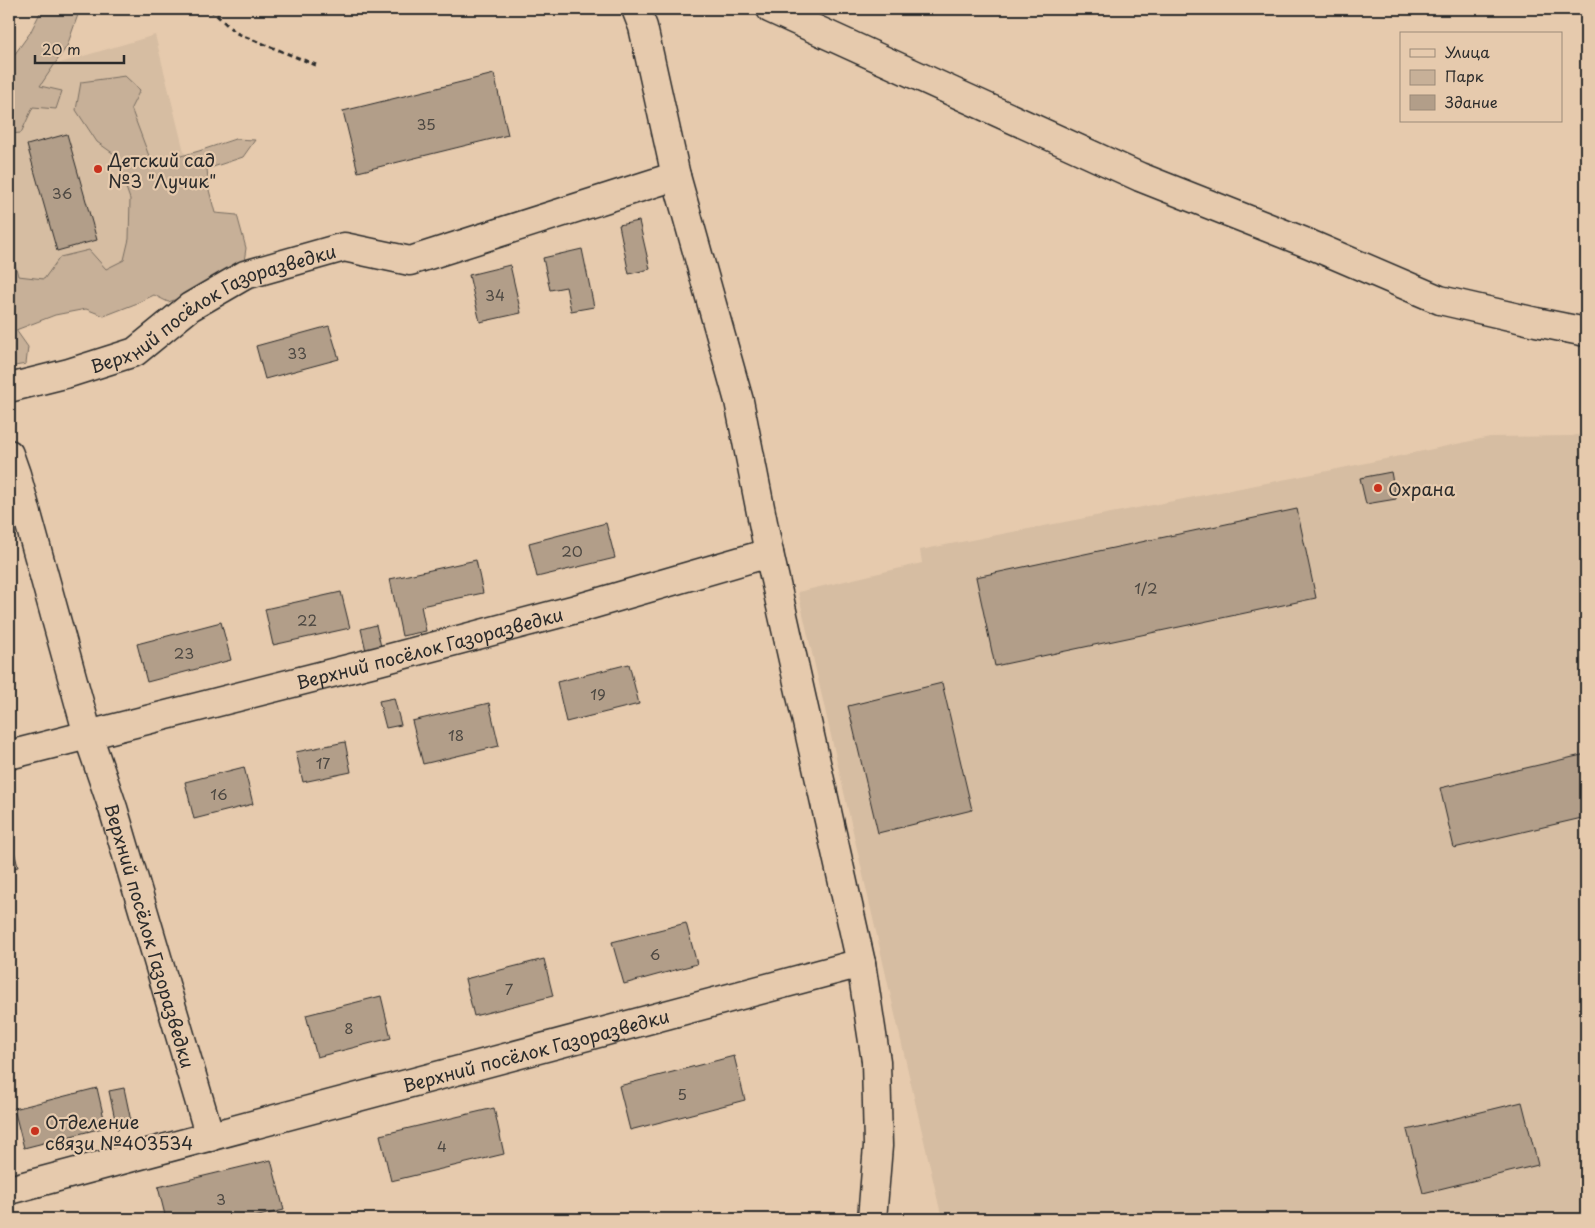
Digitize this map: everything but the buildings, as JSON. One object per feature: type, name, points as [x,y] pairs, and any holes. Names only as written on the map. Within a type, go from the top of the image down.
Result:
[{"type":"street","points":[[636,9],[643,27],[676,176],[739,401],[769,553],[861,963],[876,1061],[878,1146],[872,1219]]},
{"type":"street","points":[[771,9],[1140,177],[1306,243],[1440,300],[1586,332]]},
{"type":"street","name":"Верхний посёлок Газоразведки","points":[[9,388],[69,373],[135,352],[190,307],[246,275],[344,247],[410,261],[676,176]]},
{"type":"street","name":"Верхний посёлок Газоразведки","points":[[9,454],[88,735],[113,808],[210,1137]]},
{"type":"street","name":"Верхний посёлок Газоразведки","points":[[9,755],[426,649],[769,553]]},
{"type":"street","name":"Верхний посёлок Газоразведки","points":[[9,1190],[861,963]]},
{"type":"path","points":[[210,9],[236,33],[316,65]]},
{"type":"shaded area","name":"Детский сад №3 \"Лучик\"","points":[[155,35],[211,260],[9,322],[9,78]]},
{"type":"shaded area","points":[[1586,433],[1586,1219],[942,1219],[798,592],[922,563],[920,550],[1323,472],[1490,437],[1572,436]]},
{"type":"green space","points":[[42,9],[80,9],[67,46],[40,86],[62,91],[56,109],[33,107],[21,133],[9,134],[9,62],[30,33]]},
{"type":"green space","points":[[125,76],[140,90],[131,108],[152,164],[235,139],[255,140],[243,157],[207,169],[209,190],[215,213],[237,215],[246,248],[244,262],[193,294],[168,302],[154,295],[104,316],[86,309],[55,315],[16,330],[28,347],[26,364],[9,367],[9,256],[14,260],[18,276],[44,279],[60,257],[89,250],[106,269],[124,260],[129,239],[130,199],[114,154],[97,142],[76,110],[81,82]]},
{"type":"place","name":"Детский сад №3 \"Лучик\"","points":[[98,169]]},
{"type":"place","name":"Охрана","points":[[1378,488]]},
{"type":"place","name":"Отделение связи №403534","points":[[35,1131]]}]
